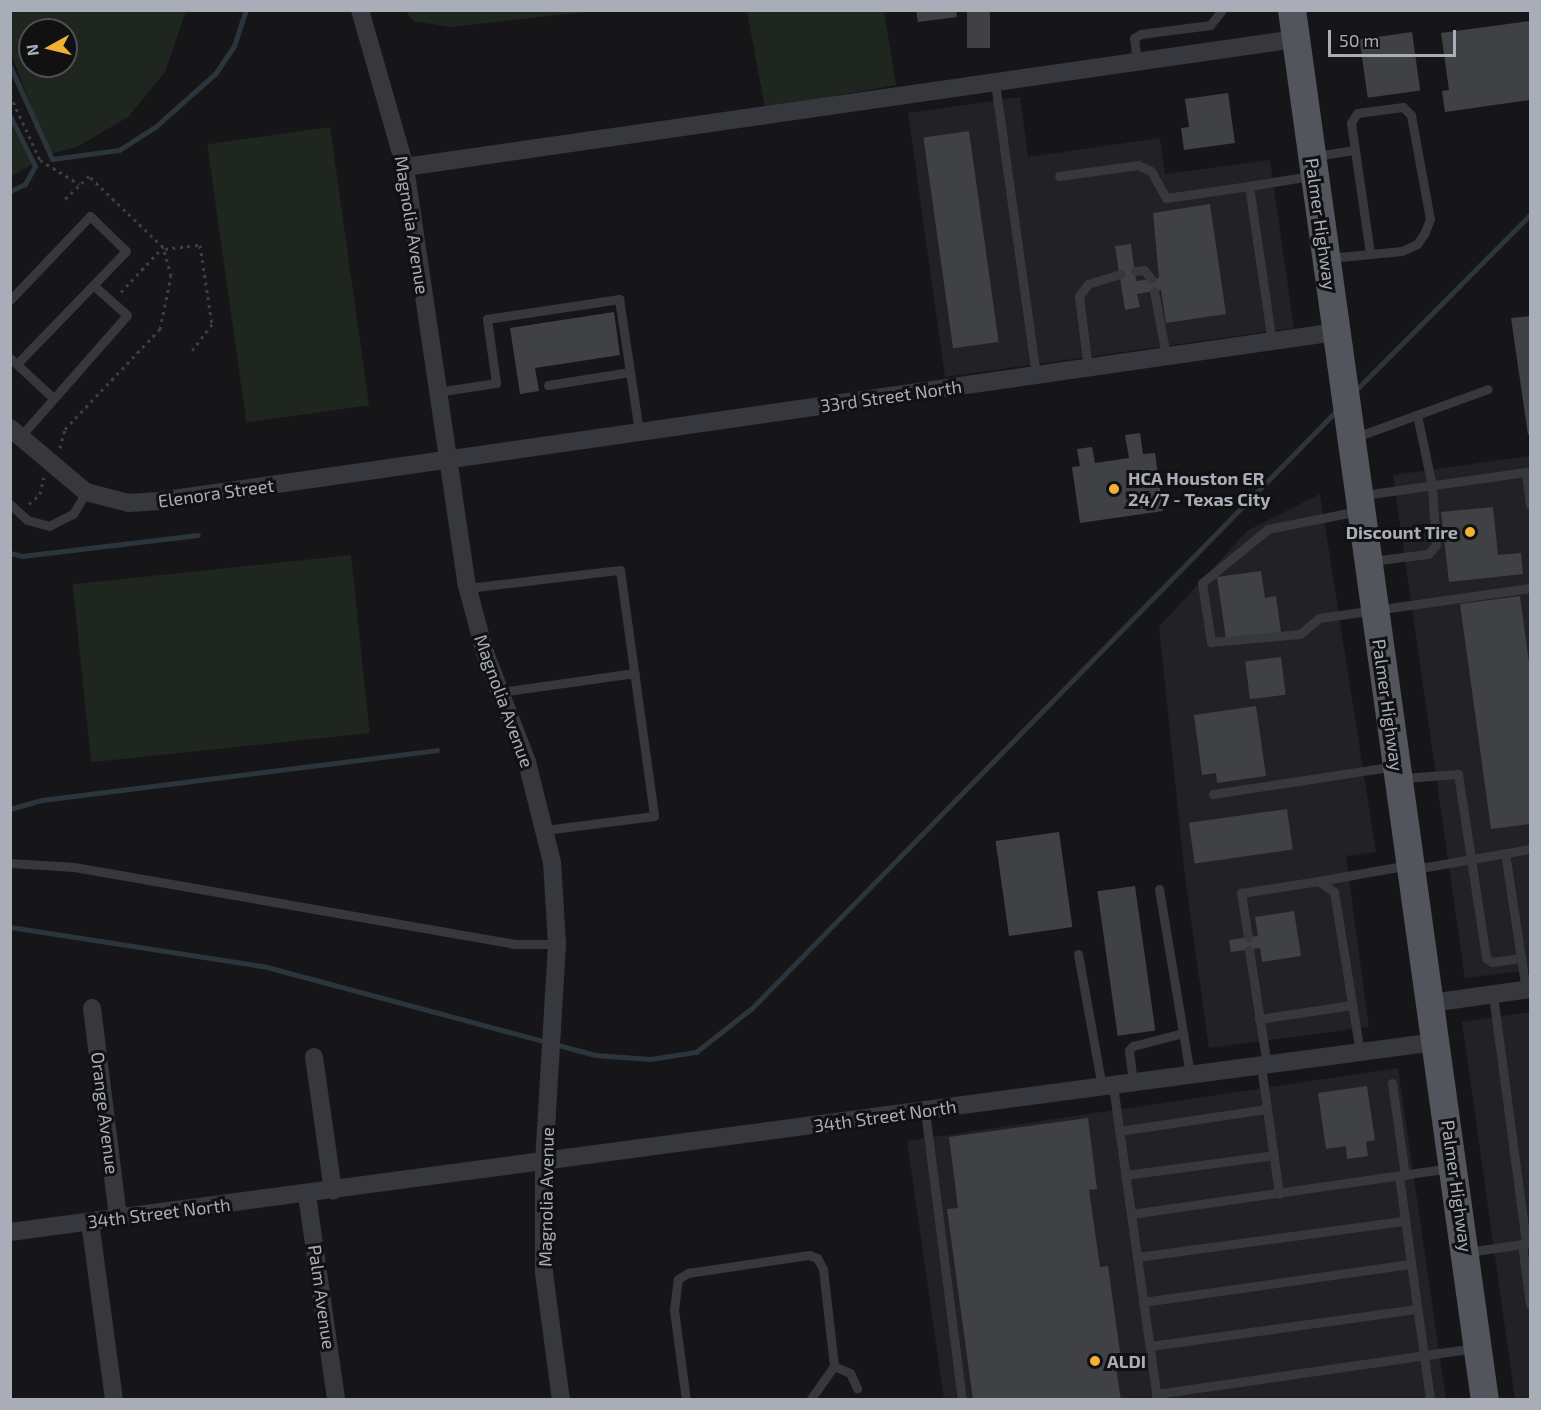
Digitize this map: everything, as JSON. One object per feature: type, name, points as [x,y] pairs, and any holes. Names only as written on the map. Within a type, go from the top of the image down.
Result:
[{"type":"main road","name":"Palmer Highway","points":[[1292,10],[1485,1400]]},
{"type":"street","name":"Magnolia Avenue","points":[[360,10],[405,167],[446,460],[468,588],[500,692],[527,762],[545,830],[556,898],[557,944],[544,1165],[544,1273],[561,1400]]},
{"type":"street","points":[[405,167],[1296,39]]},
{"type":"street","name":"33rd Street North","points":[[446,460],[1336,332]]},
{"type":"street","name":"Elenora Street","points":[[15,432],[86,492],[129,503],[159,501],[446,460]]},
{"type":"street","points":[[1431,1004],[1528,990]]},
{"type":"street","name":"Orange Avenue","points":[[92,1008],[118,1217]]},
{"type":"street","name":"34th Street North","points":[[10,1232],[544,1165],[1436,1042]]},
{"type":"street","points":[[314,1057],[333,1191]]},
{"type":"street","name":"Palm Avenue","points":[[308,1195],[336,1400]]},
{"type":"street","points":[[90,1222],[114,1400]]},
{"type":"lane","points":[[1137,62],[1134,38],[1210,25],[1222,10]]},
{"type":"lane","points":[[994,83],[1036,375]]},
{"type":"lane","points":[[1326,258],[1370,254],[1417,244],[1430,219],[1412,115],[1403,108],[1357,113],[1351,123],[1370,254]]},
{"type":"lane","points":[[1059,176],[1138,165],[1151,171],[1166,198],[1249,186],[1314,166],[1355,150]]},
{"type":"lane","points":[[1249,186],[1272,342]]},
{"type":"lane","points":[[10,300],[90,216],[126,251],[14,361],[53,398]]},
{"type":"lane","points":[[1135,271],[1144,270],[1152,279]]},
{"type":"lane","points":[[1088,368],[1079,296],[1088,284],[1120,274]]},
{"type":"lane","points":[[15,432],[53,398],[127,315],[93,285]]},
{"type":"lane","points":[[1154,291],[1166,356]]},
{"type":"lane","points":[[436,392],[496,382],[487,319],[620,299],[639,432]]},
{"type":"lane","points":[[548,384],[630,372]]},
{"type":"lane","points":[[1350,434],[1417,415],[1488,388]]},
{"type":"lane","points":[[1368,561],[1433,550],[1432,486],[1417,415]]},
{"type":"lane","points":[[1530,505],[1526,472],[1432,486],[1360,503],[1268,529],[1202,583],[1211,642],[1219,645],[1300,634],[1319,618],[1530,588]]},
{"type":"lane","points":[[10,504],[27,520],[49,526],[73,514],[86,492]]},
{"type":"lane","points":[[468,588],[620,570],[654,816],[545,830]]},
{"type":"lane","points":[[500,692],[635,673]]},
{"type":"lane","points":[[1213,794],[1398,772],[1458,774],[1486,958],[1492,962],[1524,962]]},
{"type":"lane","points":[[1248,937],[1241,893],[1530,849]]},
{"type":"lane","points":[[1505,853],[1528,990]]},
{"type":"lane","points":[[10,863],[74,867],[513,944],[557,944]]},
{"type":"lane","points":[[1319,881],[1334,892],[1360,1053]]},
{"type":"lane","points":[[1159,889],[1190,1075]]},
{"type":"lane","points":[[1249,950],[1279,1194]]},
{"type":"lane","points":[[1078,954],[1119,1131],[1157,1397],[1478,1347]]},
{"type":"lane","points":[[1493,995],[1526,1243],[1530,1304]]},
{"type":"lane","points":[[1259,1019],[1352,1005]]},
{"type":"lane","points":[[1133,1083],[1129,1050],[1133,1046],[1183,1033]]},
{"type":"lane","points":[[1392,1083],[1405,1221],[1430,1400]]},
{"type":"lane","points":[[1119,1131],[1267,1109]]},
{"type":"lane","points":[[925,1111],[962,1400]]},
{"type":"lane","points":[[1125,1175],[1274,1155]]},
{"type":"lane","points":[[1131,1214],[1454,1167]]},
{"type":"lane","points":[[1137,1257],[1405,1221]]},
{"type":"lane","points":[[1466,1253],[1526,1243]]},
{"type":"lane","points":[[686,1400],[674,1289],[678,1279],[688,1273],[796,1256],[817,1258],[823,1269],[834,1366],[810,1400]]},
{"type":"lane","points":[[1143,1302],[1411,1264]]},
{"type":"lane","points":[[1150,1346],[1417,1309]]},
{"type":"lane","points":[[834,1366],[850,1373],[857,1389]]},
{"type":"path","points":[[10,95],[40,160],[79,184]]},
{"type":"path","points":[[111,302],[164,248],[201,244],[212,324],[192,351]]},
{"type":"shaded area","points":[[11,10],[186,10],[165,72],[128,117],[77,147],[49,154],[20,78],[78,78],[78,18],[18,18],[18,72],[11,53]]},
{"type":"shaded area","points":[[405,11],[594,11],[451,27],[414,21]]},
{"type":"shaded area","points":[[747,11],[884,11],[896,85],[765,108]]},
{"type":"shaded area","points":[[1020,97],[1028,157],[1160,138],[1165,174],[1270,160],[1294,328],[945,377],[908,113]]},
{"type":"shaded area","points":[[11,125],[32,164],[10,177]]},
{"type":"shaded area","points":[[330,127],[369,405],[246,423],[207,144]]},
{"type":"shaded area","points":[[1530,456],[1530,970],[1465,978],[1393,475]]},
{"type":"shaded area","points":[[1320,494],[1376,852],[1346,856],[1369,1027],[1209,1048],[1185,877],[1159,627],[1247,531]]},
{"type":"shaded area","points":[[351,555],[370,733],[91,762],[73,584]]},
{"type":"shaded area","points":[[1530,1012],[1530,1399],[1515,1399],[1462,1022]]},
{"type":"shaded area","points":[[1398,1068],[1446,1399],[944,1399],[907,1141]]},
{"type":"building","points":[[916,10],[956,10],[957,17],[918,22]]},
{"type":"building","points":[[967,10],[990,10],[990,48],[967,48]]},
{"type":"building","points":[[1530,21],[1530,100],[1445,112],[1442,91],[1449,90],[1441,33]]},
{"type":"building","points":[[1412,32],[1420,90],[1368,98],[1360,39]]},
{"type":"building","points":[[1228,93],[1235,143],[1184,150],[1181,128],[1189,127],[1185,99]]},
{"type":"building","points":[[969,131],[999,342],[953,348],[923,137]]},
{"type":"building","points":[[1210,204],[1226,314],[1166,323],[1161,290],[1137,294],[1140,307],[1125,310],[1115,246],[1131,244],[1136,281],[1159,278],[1153,213]]},
{"type":"building","points":[[614,312],[620,355],[535,368],[539,391],[520,394],[510,328]]},
{"type":"building","points":[[1530,316],[1530,435],[1528,435],[1511,318]]},
{"type":"building","points":[[1140,433],[1143,454],[1155,453],[1163,511],[1080,523],[1072,467],[1080,466],[1077,449],[1092,447],[1095,463],[1129,458],[1125,435]]},
{"type":"building","name":"Discount Tire","points":[[1493,507],[1498,555],[1521,553],[1523,574],[1449,582],[1441,512]]},
{"type":"building","points":[[1261,571],[1265,598],[1276,596],[1281,632],[1226,639],[1217,577]]},
{"type":"building","points":[[1520,596],[1530,670],[1530,824],[1491,829],[1460,604]]},
{"type":"building","points":[[1281,657],[1286,695],[1250,699],[1245,661]]},
{"type":"building","points":[[1256,706],[1266,776],[1217,783],[1216,773],[1202,775],[1194,715]]},
{"type":"building","points":[[1287,809],[1293,850],[1195,863],[1189,823]]},
{"type":"building","points":[[1059,832],[1072,927],[1009,936],[996,841]]},
{"type":"building","points":[[1135,886],[1155,1031],[1118,1036],[1097,891]]},
{"type":"building","points":[[1294,911],[1301,956],[1262,962],[1260,948],[1231,952],[1229,940],[1258,936],[1255,917]]},
{"type":"building","points":[[1367,1086],[1375,1140],[1366,1142],[1368,1156],[1347,1159],[1346,1146],[1326,1149],[1318,1093]]},
{"type":"building","points":[[1088,1118],[1097,1189],[1089,1190],[1100,1267],[1108,1266],[1121,1359],[1115,1360],[1121,1400],[973,1400],[947,1209],[958,1208],[949,1137]]},
{"type":"waterway","points":[[10,66],[52,159],[119,150],[155,127],[215,74],[234,46],[246,10]]},
{"type":"waterway","points":[[10,116],[35,166],[25,184],[10,191]]},
{"type":"waterway","points":[[1354,392],[1530,215]]},
{"type":"waterway","points":[[10,927],[263,966],[595,1055],[650,1059],[696,1052],[752,1008],[1337,410]]},
{"type":"waterway","points":[[10,553],[22,556],[198,535]]},
{"type":"waterway","points":[[10,809],[42,800],[437,750]]},
{"type":"place","name":"HCA Houston ER 24/7 - Texas City","points":[[1114,489]]},
{"type":"place","name":"Discount Tire","points":[[1470,532]]},
{"type":"place","name":"ALDI","points":[[1095,1361]]}]
